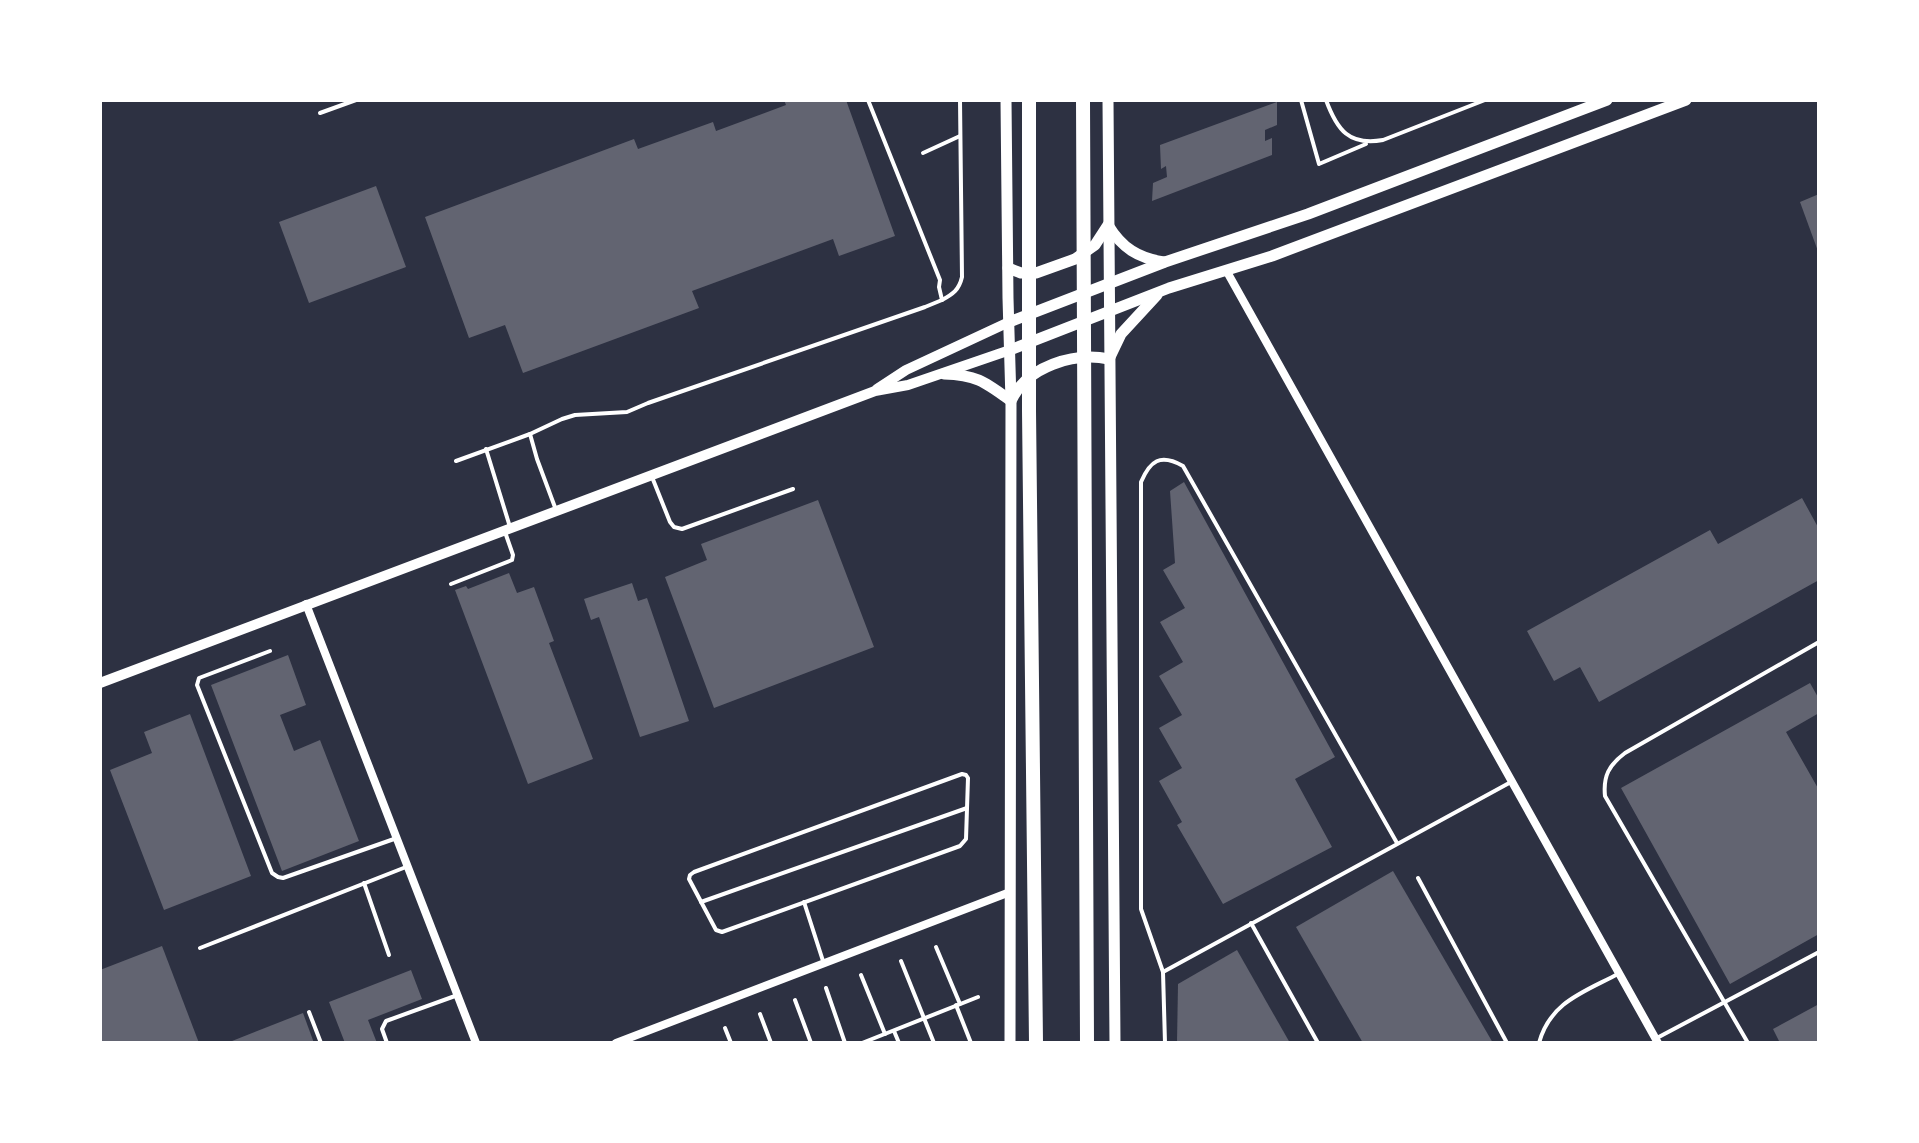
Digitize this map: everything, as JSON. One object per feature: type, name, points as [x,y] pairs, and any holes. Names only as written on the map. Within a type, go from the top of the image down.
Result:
[{"type":"highway","points":[[1029,100],[1036,1043]]},
{"type":"highway","points":[[1083,100],[1087,1043]]},
{"type":"main road","points":[[1006,100],[1011,401],[1010,1043]]},
{"type":"main road","points":[[1108,100],[1115,1043]]},
{"type":"main road","points":[[1009,322],[1165,262],[1308,214],[1607,100]]},
{"type":"main road","points":[[1010,350],[1160,291],[1272,256],[1686,100]]},
{"type":"main road","points":[[1008,268],[1021,273],[1036,273],[1075,259],[1095,245],[1108,225]]},
{"type":"main road","points":[[1108,225],[1132,252],[1165,262]]},
{"type":"main road","points":[[1109,359],[1121,334],[1160,291]]},
{"type":"main road","points":[[1011,401],[1023,383],[1038,372],[1078,357],[1109,359]]},
{"type":"main road","points":[[944,374],[967,375],[982,380],[1011,401]]},
{"type":"street","points":[[1226,270],[1657,1041]]},
{"type":"street","points":[[875,391],[906,370],[1009,322]]},
{"type":"street","points":[[100,683],[875,391],[908,385],[1010,350]]},
{"type":"street","points":[[306,604],[476,1043]]},
{"type":"street","points":[[621,1042],[1010,892]]},
{"type":"lane","points":[[320,113],[356,100]]},
{"type":"lane","points":[[868,100],[940,280],[942,300]]},
{"type":"lane","points":[[456,461],[575,415],[627,412],[925,307],[953,294],[960,287],[962,277],[960,100]]},
{"type":"lane","points":[[1301,100],[1319,164],[1368,142],[1383,140],[1485,100]]},
{"type":"lane","points":[[1326,100],[1342,131],[1353,139],[1368,142]]},
{"type":"lane","points":[[923,153],[960,136]]},
{"type":"lane","points":[[530,434],[556,510]]},
{"type":"lane","points":[[451,584],[512,560],[486,449]]},
{"type":"lane","points":[[1165,1043],[1163,972],[1141,909],[1141,482],[1148,467],[1158,460],[1172,460],[1183,466],[1397,843]]},
{"type":"lane","points":[[651,475],[670,522],[682,529],[793,489]]},
{"type":"lane","points":[[1748,1043],[1605,796],[1604,783],[1614,761],[1625,753],[1819,642]]},
{"type":"lane","points":[[270,651],[199,678],[197,685],[272,873],[283,878],[397,838]]},
{"type":"lane","points":[[962,774],[968,778],[967,808],[966,839],[960,846],[719,932],[689,879],[694,872],[962,774]]},
{"type":"lane","points":[[1163,972],[1511,782]]},
{"type":"lane","points":[[701,902],[967,808]]},
{"type":"lane","points":[[200,948],[408,866]]},
{"type":"lane","points":[[1418,878],[1507,1043]]},
{"type":"lane","points":[[364,883],[389,955]]},
{"type":"lane","points":[[804,902],[824,963]]},
{"type":"lane","points":[[1251,923],[1318,1043]]},
{"type":"lane","points":[[936,947],[971,1043]]},
{"type":"lane","points":[[1657,1041],[1819,952]]},
{"type":"lane","points":[[901,961],[934,1043]]},
{"type":"lane","points":[[1539,1043],[1544,1026],[1561,1005],[1620,973]]},
{"type":"lane","points":[[861,975],[885,1034]]},
{"type":"lane","points":[[826,988],[845,1043]]},
{"type":"lane","points":[[387,1043],[382,1029],[386,1021],[457,995]]},
{"type":"lane","points":[[862,1043],[978,997]]},
{"type":"lane","points":[[795,1000],[811,1043]]},
{"type":"lane","points":[[309,1012],[321,1043]]},
{"type":"lane","points":[[760,1014],[771,1043]]},
{"type":"lane","points":[[725,1028],[731,1043]]},
{"type":"lane","points":[[894,1031],[899,1043]]},
{"type":"building","points":[[784,100],[846,100],[895,236],[839,256],[833,239],[692,291],[699,308],[523,373],[505,325],[469,338],[425,217],[634,139],[638,149],[713,122],[716,131],[786,105]]},
{"type":"building","points":[[1277,102],[1277,125],[1265,130],[1265,141],[1272,138],[1272,155],[1152,201],[1153,183],[1167,177],[1166,166],[1161,169],[1160,145]]},
{"type":"building","points":[[376,186],[406,267],[309,303],[279,222]]},
{"type":"building","points":[[1819,194],[1819,254],[1800,202]]},
{"type":"building","points":[[1184,482],[1335,757],[1295,779],[1332,847],[1223,904],[1177,825],[1182,822],[1159,781],[1182,768],[1159,728],[1182,715],[1159,676],[1183,662],[1160,622],[1185,608],[1163,570],[1175,563],[1170,491]]},
{"type":"building","points":[[1802,498],[1819,529],[1819,580],[1599,702],[1580,667],[1554,681],[1527,631],[1710,530],[1718,544]]},
{"type":"building","points":[[818,500],[874,647],[714,708],[665,577],[707,560],[701,544]]},
{"type":"building","points":[[509,573],[517,593],[534,587],[554,641],[549,643],[593,759],[528,784],[455,590],[466,586],[468,589]]},
{"type":"building","points":[[632,583],[638,601],[647,598],[689,721],[640,737],[599,617],[591,620],[584,599]]},
{"type":"building","points":[[288,655],[306,705],[280,715],[294,751],[320,740],[359,841],[282,871],[211,685]]},
{"type":"building","points":[[1810,683],[1819,699],[1819,713],[1786,732],[1819,790],[1819,934],[1730,984],[1621,788]]},
{"type":"building","points":[[190,714],[251,876],[164,910],[110,770],[152,753],[144,732]]},
{"type":"building","points":[[1393,871],[1493,1043],[1363,1043],[1296,927]]},
{"type":"building","points":[[162,946],[199,1043],[100,1043],[100,970]]},
{"type":"building","points":[[1237,950],[1290,1043],[1177,1043],[1178,984]]},
{"type":"building","points":[[411,970],[422,999],[368,1020],[377,1043],[345,1043],[329,1002]]},
{"type":"building","points":[[1819,1004],[1819,1043],[1780,1043],[1773,1029]]},
{"type":"building","points":[[303,1013],[314,1043],[227,1043]]}]
